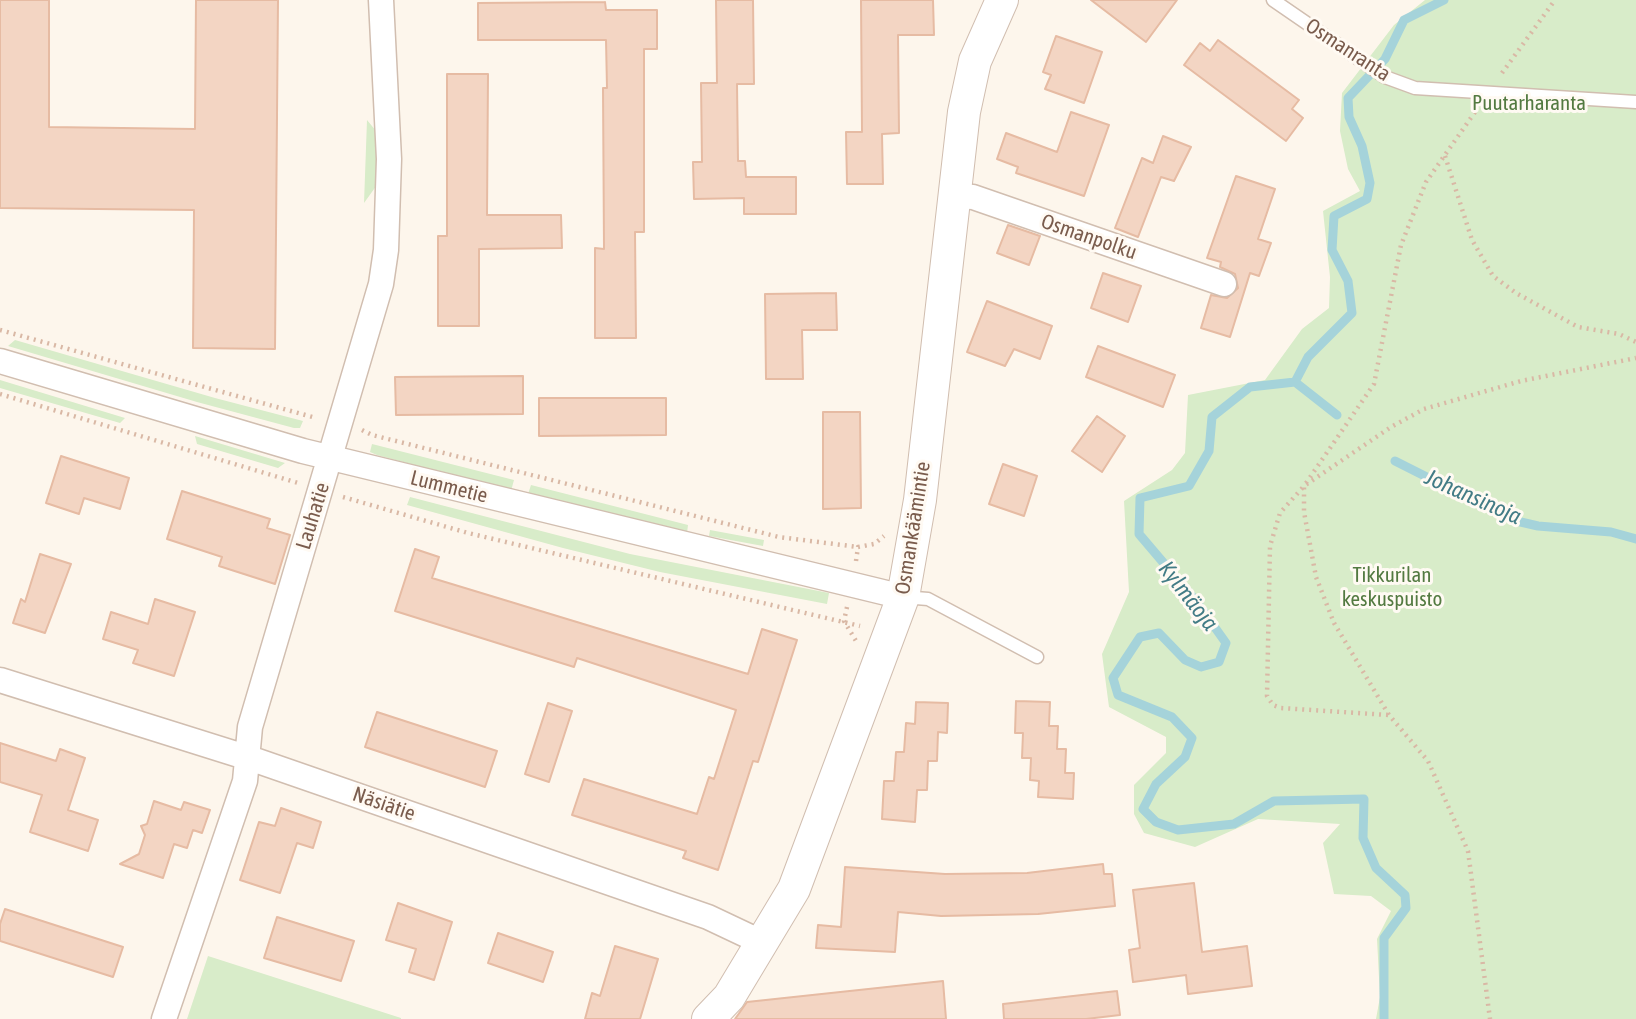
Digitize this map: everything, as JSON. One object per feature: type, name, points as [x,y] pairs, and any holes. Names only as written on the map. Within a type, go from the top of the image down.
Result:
[{"type":"street","name":"Lauhatie","points":[[164,1019],[245,781],[244,757],[250,727],[382,284],[389,159],[381,0]]},
{"type":"street","name":"Osmankäämintie","points":[[708,1019],[729,997],[794,889],[903,597],[920,500],[964,112],[975,61],[1002,0]]},
{"type":"street","name":"Osmanpolku","points":[[953,195],[973,197],[1224,285]]},
{"type":"street","name":"Lummetie","points":[[0,361],[330,458],[903,597]]},
{"type":"street","name":"Näsiätie","points":[[0,680],[244,757],[708,916],[763,943]]},
{"type":"lane","name":"Osmanranta","points":[[1273,0],[1385,77],[1415,89],[1636,102]]},
{"type":"lane","points":[[903,597],[928,599],[1037,657]]},
{"type":"path","points":[[1389,715],[1281,708],[1273,705],[1267,696],[1270,546],[1280,513],[1304,486],[1374,384],[1401,245],[1426,182],[1555,0]]},
{"type":"path","points":[[1445,155],[1472,240],[1493,276],[1516,293],[1578,327],[1619,334],[1636,342]]},
{"type":"path","points":[[0,330],[372,435],[779,537],[858,547],[874,544],[888,533]]},
{"type":"path","points":[[1304,486],[1391,427],[1424,409],[1521,381],[1636,358]]},
{"type":"path","points":[[0,394],[321,491],[600,566],[844,621]]},
{"type":"path","points":[[1304,486],[1304,512],[1316,577],[1334,623],[1389,715],[1428,761],[1446,796],[1468,852],[1490,1019]]},
{"type":"path","points":[[856,651],[856,641],[844,621],[858,547]]},
{"type":"green space","name":"Tikkurilan keskuspuisto","points":[[1425,0],[1636,0],[1636,1019],[1376,1019],[1380,997],[1377,939],[1391,911],[1371,896],[1334,894],[1323,843],[1340,824],[1258,819],[1195,847],[1144,833],[1134,814],[1134,785],[1166,753],[1166,737],[1109,707],[1102,654],[1129,592],[1124,501],[1172,470],[1185,453],[1188,395],[1265,380],[1302,329],[1329,308],[1330,277],[1323,211],[1360,191],[1348,169],[1340,131],[1342,93],[1394,25]]},
{"type":"green space","points":[[367,120],[381,137],[382,178],[364,203]]},
{"type":"green space","points":[[15,340],[303,421],[300,428],[294,428],[197,402],[8,346]]},
{"type":"green space","points":[[0,380],[125,418],[120,423],[0,388]]},
{"type":"green space","points":[[195,436],[285,463],[278,468],[197,444]]},
{"type":"green space","points":[[372,444],[514,480],[511,491],[377,455],[370,452]]},
{"type":"green space","points":[[531,485],[688,525],[687,533],[528,494]]},
{"type":"green space","points":[[410,497],[630,554],[829,593],[827,604],[660,572],[563,548],[407,505]]},
{"type":"green space","points":[[710,530],[764,540],[763,546],[709,536]]},
{"type":"green space","points":[[208,956],[401,1018],[401,1019],[187,1019]]},
{"type":"building","points":[[0,0],[49,0],[49,127],[195,129],[196,0],[278,0],[275,349],[193,348],[194,210],[0,208]]},
{"type":"building","points":[[716,0],[753,0],[754,84],[737,84],[738,161],[745,161],[746,177],[796,177],[796,214],[744,214],[744,198],[694,199],[693,162],[702,162],[701,83],[717,83]]},
{"type":"building","points":[[861,0],[933,0],[934,35],[898,35],[899,133],[882,134],[883,184],[847,184],[846,132],[862,132]]},
{"type":"building","points":[[1091,0],[1177,0],[1146,42]]},
{"type":"building","points":[[605,2],[606,10],[657,10],[657,49],[644,49],[644,232],[635,232],[636,338],[595,338],[595,248],[604,249],[603,88],[607,88],[606,40],[478,40],[478,3]]},
{"type":"building","points":[[1056,36],[1102,52],[1084,103],[1045,89],[1051,75],[1043,72]]},
{"type":"building","points":[[1218,40],[1299,100],[1292,109],[1303,118],[1286,141],[1184,65],[1200,43],[1210,51]]},
{"type":"building","points":[[447,74],[488,74],[487,215],[561,215],[562,248],[479,249],[479,326],[438,326],[438,236],[447,236]]},
{"type":"building","points":[[1071,112],[1109,125],[1084,196],[1016,173],[1018,167],[997,159],[1006,133],[1057,152]]},
{"type":"building","points":[[1163,136],[1191,147],[1174,181],[1161,177],[1138,237],[1115,228],[1142,158],[1153,163]]},
{"type":"building","points":[[1236,176],[1275,189],[1258,239],[1271,243],[1259,276],[1250,273],[1230,337],[1201,328],[1211,295],[1227,298],[1238,288],[1235,274],[1220,267],[1221,262],[1207,258]]},
{"type":"building","points":[[1008,225],[1040,236],[1029,265],[997,253]]},
{"type":"building","points":[[1103,273],[1141,286],[1128,322],[1091,308]]},
{"type":"building","points":[[836,293],[837,330],[802,330],[803,379],[766,379],[765,294]]},
{"type":"building","points":[[987,301],[1052,326],[1040,359],[1014,349],[1005,366],[967,352]]},
{"type":"building","points":[[1098,346],[1175,375],[1163,407],[1086,377]]},
{"type":"building","points":[[523,376],[523,414],[396,415],[395,377]]},
{"type":"building","points":[[539,398],[666,398],[666,435],[539,436]]},
{"type":"building","points":[[823,412],[860,412],[861,508],[823,509]]},
{"type":"building","points":[[1097,416],[1125,436],[1102,472],[1072,451]]},
{"type":"building","points":[[61,456],[129,478],[120,509],[84,498],[79,514],[46,503]]},
{"type":"building","points":[[1003,464],[1037,476],[1024,516],[989,504]]},
{"type":"building","points":[[182,491],[270,519],[267,528],[290,535],[275,584],[219,566],[222,557],[167,539]]},
{"type":"building","points":[[415,549],[439,557],[432,578],[748,674],[762,629],[797,640],[758,762],[753,761],[718,870],[683,858],[686,851],[572,815],[584,779],[697,814],[709,777],[714,779],[736,710],[577,658],[574,667],[395,611]]},
{"type":"building","points":[[40,554],[71,564],[45,633],[13,623],[21,599],[25,602]]},
{"type":"building","points":[[155,599],[195,612],[174,676],[133,663],[138,650],[103,639],[111,612],[148,624]]},
{"type":"building","points":[[1016,701],[1050,702],[1049,726],[1058,726],[1057,749],[1066,749],[1065,773],[1074,773],[1073,799],[1038,797],[1039,781],[1030,780],[1031,758],[1022,758],[1023,733],[1015,733]]},
{"type":"building","points":[[916,702],[948,703],[947,733],[938,732],[937,761],[928,761],[927,790],[917,790],[915,822],[882,819],[884,781],[894,781],[896,752],[904,752],[906,723],[915,724]]},
{"type":"building","points":[[548,703],[572,711],[549,782],[525,774]]},
{"type":"building","points":[[377,712],[497,751],[485,787],[365,747]]},
{"type":"building","points":[[0,743],[56,761],[60,749],[85,758],[68,810],[98,820],[88,851],[30,832],[42,795],[0,782]]},
{"type":"building","points":[[154,801],[181,810],[184,802],[210,810],[202,833],[193,830],[187,848],[174,844],[163,878],[120,864],[139,854],[145,835],[141,826],[147,824]]},
{"type":"building","points":[[281,808],[321,822],[313,848],[297,843],[280,893],[240,880],[259,822],[275,826]]},
{"type":"building","points":[[1103,864],[1104,874],[1112,874],[1115,906],[1038,914],[941,916],[898,912],[895,952],[816,948],[818,925],[841,927],[845,867],[945,874],[1027,873]]},
{"type":"building","points":[[1194,883],[1202,952],[1247,946],[1252,986],[1188,994],[1186,975],[1133,982],[1129,950],[1140,948],[1133,890]]},
{"type":"building","points":[[398,903],[452,922],[434,980],[409,972],[416,949],[386,940]]},
{"type":"building","points":[[5,909],[123,947],[113,977],[0,941],[0,924]]},
{"type":"building","points":[[277,917],[354,941],[341,981],[264,958]]},
{"type":"building","points":[[498,933],[553,952],[543,982],[488,963]]},
{"type":"building","points":[[615,946],[658,959],[640,1019],[585,1019],[592,993],[600,996]]},
{"type":"building","points":[[943,981],[946,1019],[735,1019],[747,1002]]},
{"type":"building","points":[[1117,991],[1120,1015],[1086,1019],[1004,1019],[1003,1004]]},
{"type":"waterway","name":"Kylmäoja","points":[[1384,1019],[1384,938],[1406,908],[1405,895],[1376,868],[1363,838],[1364,799],[1274,801],[1234,824],[1178,830],[1156,822],[1143,809],[1156,784],[1185,757],[1192,738],[1172,717],[1118,695],[1113,678],[1140,637],[1159,633],[1185,660],[1201,667],[1219,662],[1226,643],[1196,601],[1139,534],[1140,498],[1189,486],[1209,451],[1212,417],[1250,387],[1295,382],[1308,357],[1352,313],[1348,281],[1332,250],[1334,216],[1367,199],[1370,183],[1362,146],[1349,117],[1348,98],[1385,59],[1404,20],[1444,0]]},
{"type":"waterway","name":"Johansinoja","points":[[1295,382],[1337,415]]},
{"type":"waterway","name":"Johansinoja","points":[[1395,461],[1512,520],[1538,526],[1611,532],[1636,539]]},
{"type":"park label","name":"Puutarharanta","points":[[1529,103]]}]
